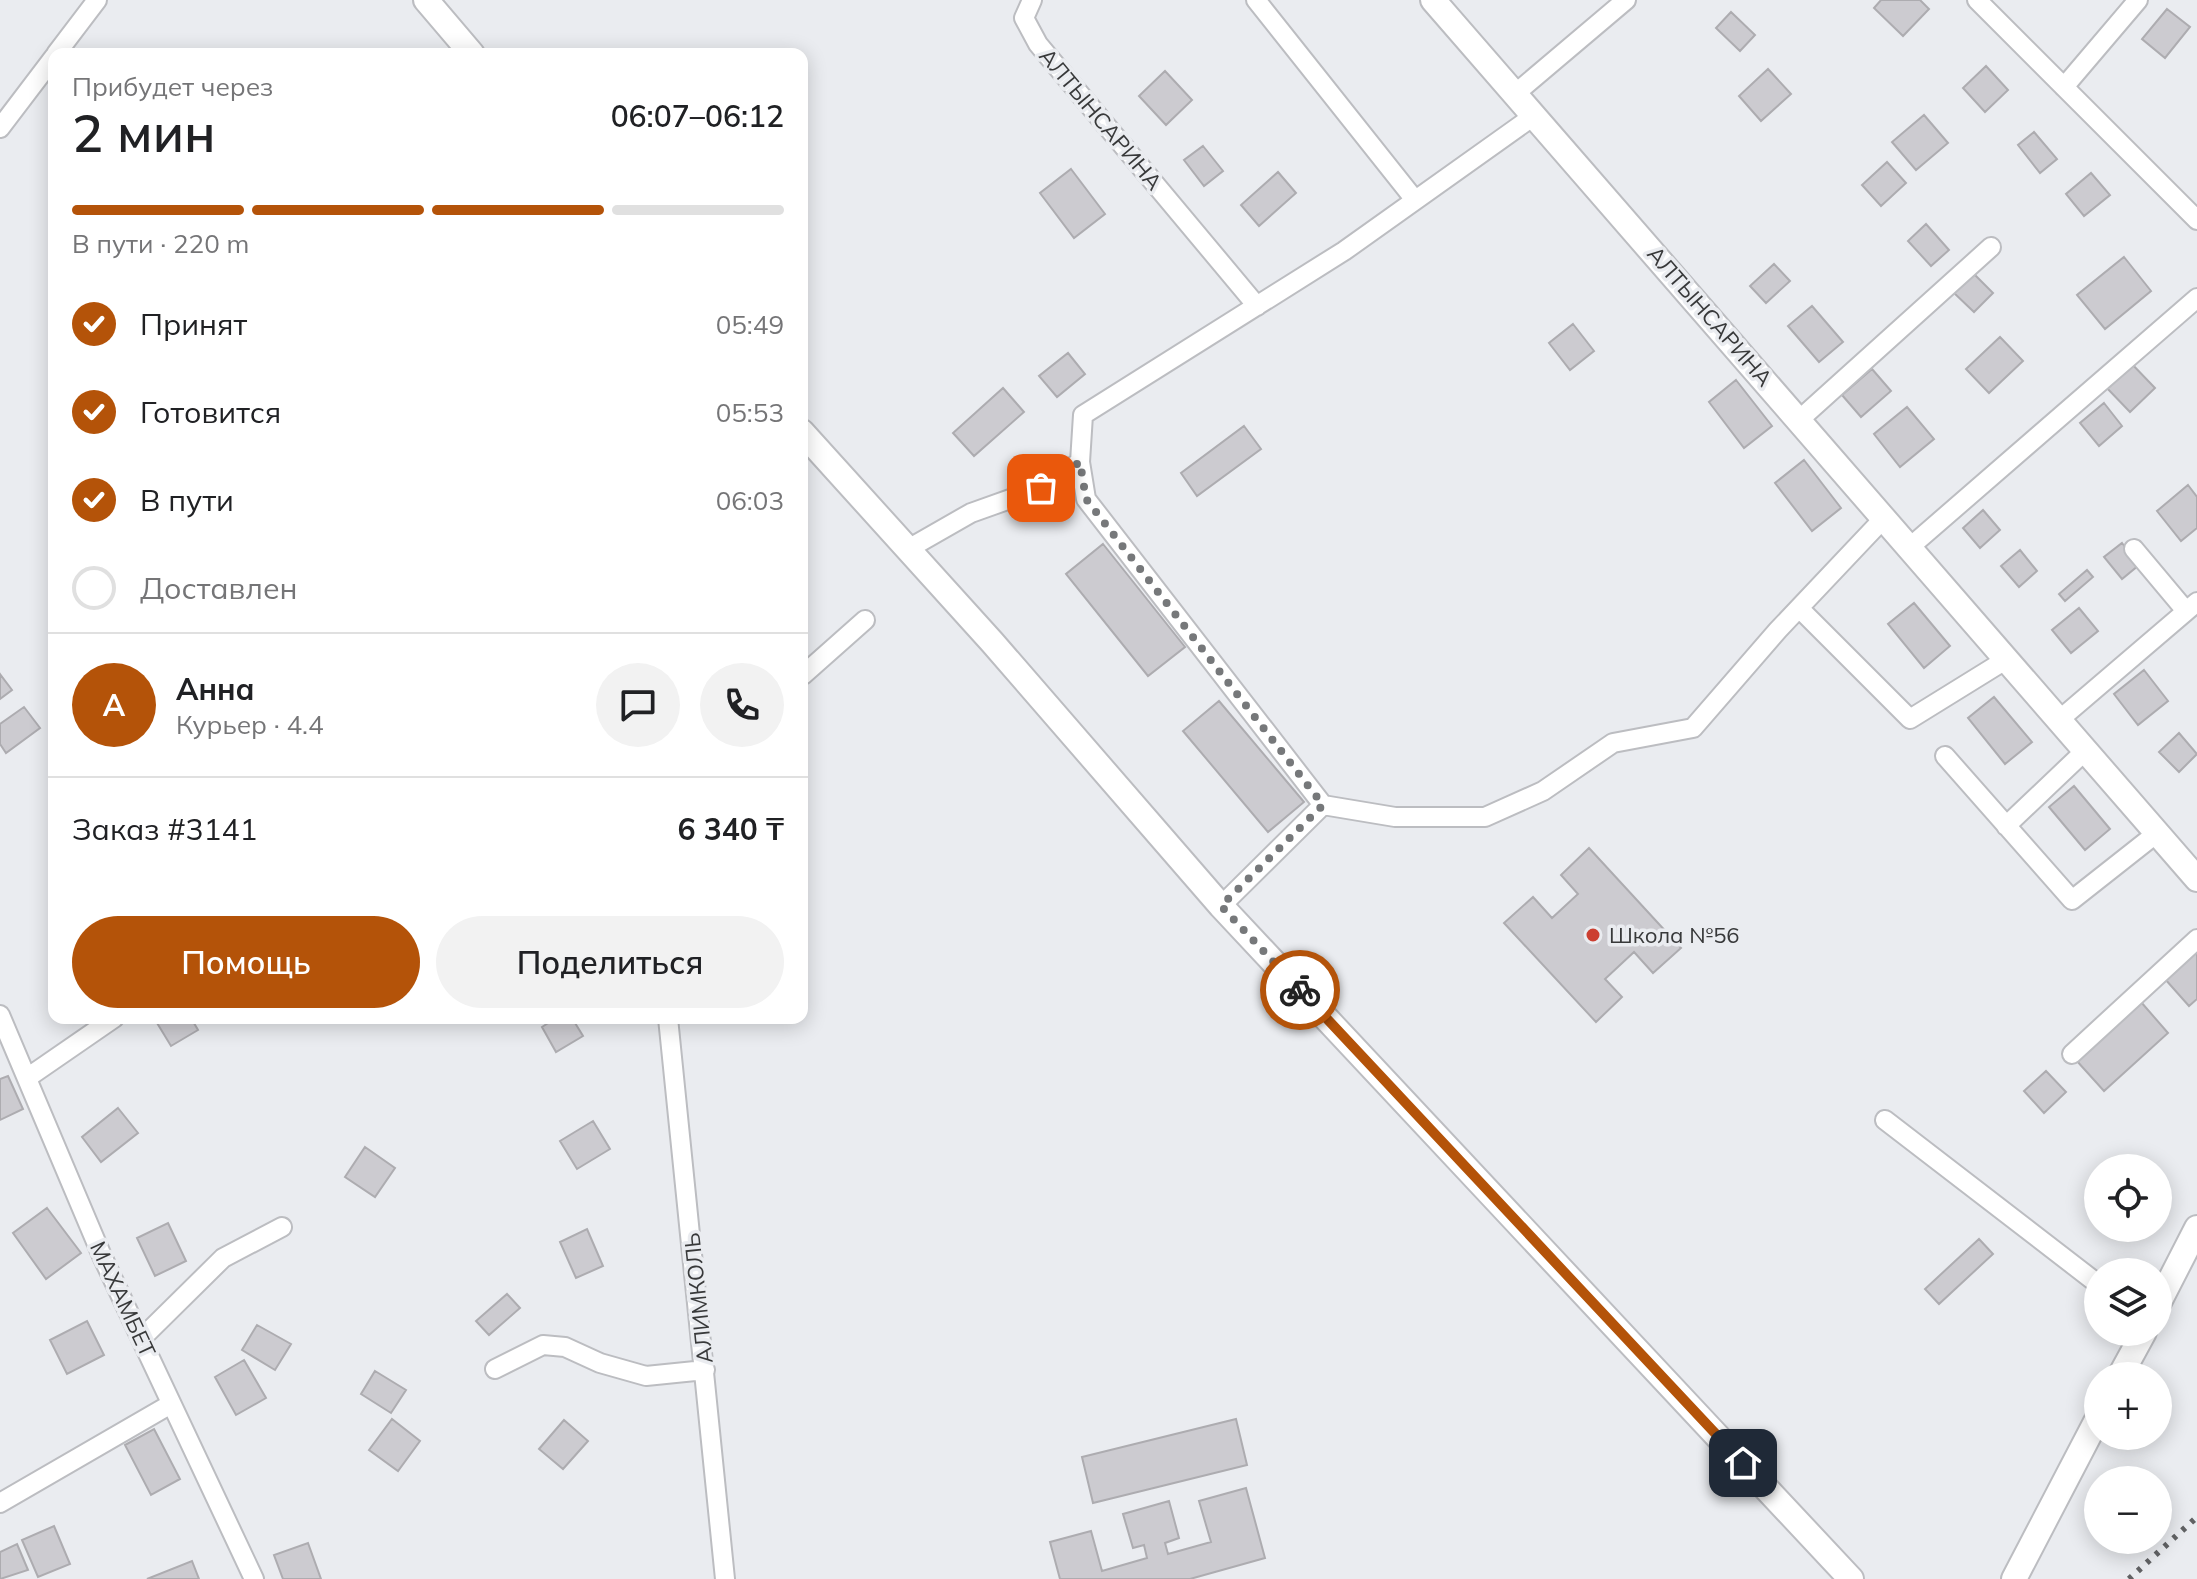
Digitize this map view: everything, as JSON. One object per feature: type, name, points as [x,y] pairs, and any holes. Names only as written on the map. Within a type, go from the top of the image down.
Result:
[{"type":"street","points":[[60,48],[97,0]]},
{"type":"street","points":[[426,0],[467,48]]},
{"type":"street","name":"АЛТЫНСАРИНА","points":[[1032,0],[1024,18],[1038,44],[1257,306]]},
{"type":"street","points":[[1256,0],[1415,200]]},
{"type":"street","name":"АЛТЫНСАРИНА","points":[[1433,0],[2197,879]]},
{"type":"street","points":[[1516,93],[1626,0]]},
{"type":"street","points":[[1977,0],[2197,220]]},
{"type":"street","points":[[2064,87],[2138,0]]},
{"type":"street","points":[[0,128],[48,64]]},
{"type":"street","points":[[1535,115],[1344,251],[1083,415],[1080,462],[1086,499],[1323,805],[1395,817],[1485,817],[1543,791],[1613,743],[1693,728],[1884,518]]},
{"type":"street","points":[[1799,420],[1991,247]]},
{"type":"street","points":[[1910,547],[2197,298]]},
{"type":"street","points":[[808,439],[1221,906],[1851,1579]]},
{"type":"street","points":[[908,549],[971,513],[1041,488],[1080,462]]},
{"type":"street","points":[[2059,720],[2192,607],[2134,549]]},
{"type":"street","points":[[1799,608],[1910,719],[2007,659]]},
{"type":"street","points":[[808,669],[865,620]]},
{"type":"street","points":[[2006,826],[2086,750]]},
{"type":"street","points":[[1945,756],[2072,900],[2157,833]]},
{"type":"street","points":[[1221,906],[1323,805]]},
{"type":"street","points":[[2072,1054],[2197,939]]},
{"type":"street","name":"МАХАМБЕТ","points":[[0,1015],[102,1256],[254,1579]]},
{"type":"street","points":[[27,1078],[105,1024]]},
{"type":"street","name":"АЛИМКОЛЬ","points":[[669,1024],[725,1579]]},
{"type":"street","points":[[1885,1120],[2084,1273]]},
{"type":"street","points":[[141,1339],[223,1258],[282,1227]]},
{"type":"street","points":[[2172,1277],[2197,1228]]},
{"type":"street","points":[[495,1369],[543,1345],[565,1347],[600,1363],[646,1376],[705,1370]]},
{"type":"street","points":[[0,1503],[171,1404]]},
{"type":"street","points":[[2014,1579],[2084,1445]]},
{"type":"building","points":[[1881,0],[1920,0],[1929,9],[1903,36],[1874,8]]},
{"type":"building","points":[[2167,9],[2190,27],[2165,58],[2142,39]]},
{"type":"building","points":[[1731,12],[1755,35],[1740,51],[1716,28]]},
{"type":"building","points":[[1986,66],[2008,90],[1985,112],[1963,88]]},
{"type":"building","points":[[1768,69],[1791,94],[1761,121],[1739,96]]},
{"type":"building","points":[[1165,71],[1192,100],[1166,125],[1139,96]]},
{"type":"building","points":[[1924,115],[1948,143],[1916,170],[1892,142]]},
{"type":"building","points":[[2034,132],[2057,159],[2040,173],[2018,145]]},
{"type":"building","points":[[1203,146],[1223,171],[1204,186],[1184,160]]},
{"type":"building","points":[[1887,162],[1906,183],[1881,206],[1862,185]]},
{"type":"building","points":[[1071,169],[1105,214],[1074,238],[1040,193]]},
{"type":"building","points":[[1278,172],[1296,193],[1259,226],[1241,205]]},
{"type":"building","points":[[2091,173],[2110,195],[2084,216],[2066,194]]},
{"type":"building","points":[[1926,224],[1949,250],[1931,266],[1908,241]]},
{"type":"building","points":[[2124,257],[2151,291],[2105,329],[2077,295]]},
{"type":"building","points":[[1774,264],[1790,281],[1766,303],[1750,286]]},
{"type":"building","points":[[1972,272],[1993,293],[1974,312],[1953,292]]},
{"type":"building","points":[[1812,306],[1843,342],[1819,362],[1788,326]]},
{"type":"building","points":[[1573,324],[1594,351],[1570,370],[1549,343]]},
{"type":"building","points":[[2000,337],[2023,361],[1989,393],[1966,369]]},
{"type":"building","points":[[1068,353],[1085,374],[1057,397],[1039,376]]},
{"type":"building","points":[[2129,361],[2155,388],[2130,412],[2104,385]]},
{"type":"building","points":[[1872,369],[1891,391],[1861,417],[1842,395]]},
{"type":"building","points":[[1736,380],[1772,426],[1744,448],[1709,402]]},
{"type":"building","points":[[1003,388],[1024,412],[974,456],[953,433]]},
{"type":"building","points":[[2104,403],[2122,426],[2099,446],[2080,423]]},
{"type":"building","points":[[1907,407],[1934,439],[1900,467],[1874,434]]},
{"type":"building","points":[[1244,426],[1261,449],[1197,496],[1181,473]]},
{"type":"building","points":[[1804,460],[1841,508],[1812,531],[1775,483]]},
{"type":"building","points":[[2188,485],[2197,497],[2197,528],[2181,541],[2157,511]]},
{"type":"building","points":[[1983,510],[2000,530],[1980,548],[1963,528]]},
{"type":"building","points":[[2122,543],[2139,565],[2122,579],[2104,557]]},
{"type":"building","points":[[1103,544],[1185,647],[1148,676],[1066,574]]},
{"type":"building","points":[[2020,550],[2037,571],[2019,587],[2001,566]]},
{"type":"building","points":[[2087,570],[2093,577],[2065,601],[2059,594]]},
{"type":"building","points":[[1914,603],[1950,646],[1924,668],[1888,624]]},
{"type":"building","points":[[2079,608],[2098,631],[2071,653],[2052,630]]},
{"type":"building","points":[[2144,670],[2168,701],[2138,725],[2114,694]]},
{"type":"building","points":[[0,674],[12,690],[0,699]]},
{"type":"building","points":[[1994,697],[2032,742],[2005,764],[1968,718]]},
{"type":"building","points":[[1219,701],[1304,802],[1268,832],[1183,731]]},
{"type":"building","points":[[24,707],[40,728],[6,753],[0,744],[0,724]]},
{"type":"building","points":[[2179,733],[2197,754],[2179,772],[2159,752]]},
{"type":"building","points":[[2074,786],[2110,829],[2085,850],[2049,807]]},
{"type":"building","name":"Школа №56","points":[[1589,848],[1681,948],[1653,973],[1634,952],[1605,979],[1622,997],[1596,1022],[1504,923],[1533,897],[1552,918],[1578,894],[1561,875]]},
{"type":"building","points":[[2197,952],[2197,999],[2189,1006],[2165,979]]},
{"type":"building","points":[[2141,1002],[2168,1033],[2104,1091],[2076,1060]]},
{"type":"building","points":[[158,1024],[194,1024],[198,1030],[171,1046]]},
{"type":"building","points":[[547,1024],[576,1024],[583,1036],[556,1052],[542,1027]]},
{"type":"building","points":[[2046,1071],[2066,1092],[2044,1113],[2024,1091]]},
{"type":"building","points":[[8,1076],[23,1109],[0,1120],[0,1079]]},
{"type":"building","points":[[118,1108],[138,1133],[101,1162],[82,1137]]},
{"type":"building","points":[[593,1121],[610,1149],[577,1169],[560,1141]]},
{"type":"building","points":[[365,1147],[395,1168],[375,1197],[345,1177]]},
{"type":"building","points":[[47,1208],[81,1253],[46,1279],[13,1233]]},
{"type":"building","points":[[168,1223],[186,1261],[155,1276],[137,1238]]},
{"type":"building","points":[[587,1229],[603,1266],[576,1278],[560,1242]]},
{"type":"building","points":[[1979,1239],[1993,1254],[1939,1304],[1925,1289]]},
{"type":"building","points":[[507,1294],[520,1308],[489,1335],[476,1321]]},
{"type":"building","points":[[87,1321],[104,1355],[67,1374],[50,1340]]},
{"type":"building","points":[[257,1325],[291,1344],[275,1370],[242,1350]]},
{"type":"building","points":[[244,1360],[266,1398],[236,1415],[215,1377]]},
{"type":"building","points":[[375,1371],[406,1390],[391,1413],[361,1394]]},
{"type":"building","points":[[392,1419],[420,1441],[398,1471],[369,1450]]},
{"type":"building","points":[[1236,1419],[1247,1465],[1093,1503],[1082,1457]]},
{"type":"building","points":[[564,1420],[588,1441],[563,1469],[539,1449]]},
{"type":"building","points":[[154,1429],[180,1479],[151,1495],[125,1445]]},
{"type":"building","points":[[1246,1488],[1265,1558],[1190,1579],[1060,1579],[1050,1542],[1091,1531],[1102,1571],[1147,1558],[1144,1545],[1133,1548],[1123,1514],[1169,1501],[1179,1538],[1165,1543],[1168,1554],[1211,1542],[1199,1501]]},
{"type":"building","points":[[54,1526],[70,1564],[38,1577],[22,1540]]},
{"type":"building","points":[[308,1543],[321,1579],[283,1579],[274,1555]]},
{"type":"building","points":[[17,1544],[28,1570],[0,1579],[0,1552]]},
{"type":"building","points":[[192,1561],[199,1579],[147,1579]]},
{"type":"railway","points":[[2129,1579],[2197,1517]]},
{"type":"way so far","points":[[1041,488],[1080,462],[1086,499],[1323,805],[1221,906],[1300,990]]},
{"type":"place","name":"Школа №56","points":[[1593,935]]},
{"type":"route","points":[[1300,990],[1743,1463]]}]
